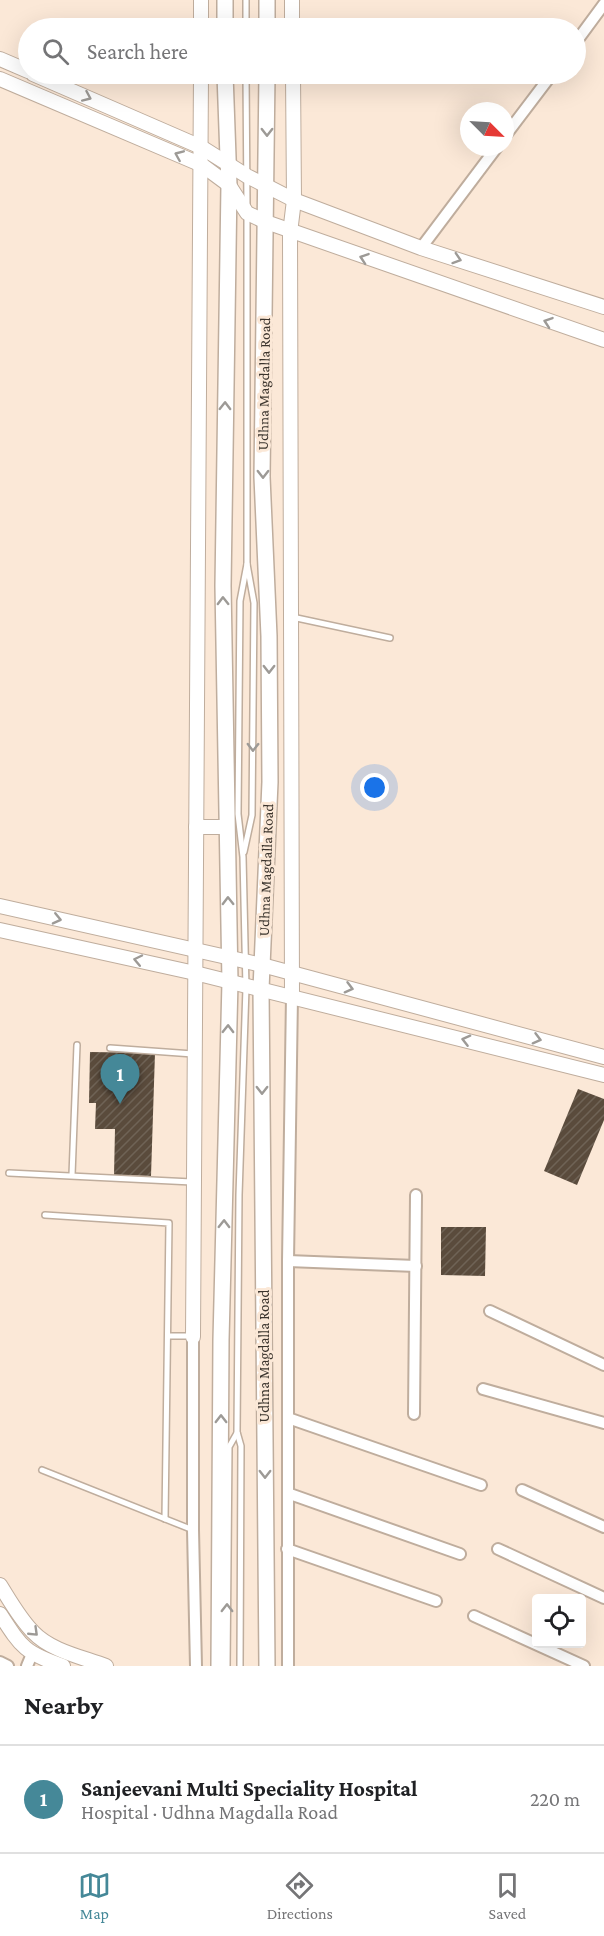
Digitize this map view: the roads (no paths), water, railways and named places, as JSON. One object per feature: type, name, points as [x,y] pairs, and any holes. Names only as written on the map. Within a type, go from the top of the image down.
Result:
[{"type":"main road","points":[[225,0],[225,18]]},
{"type":"main road","points":[[267,0],[267,18]]},
{"type":"main road","points":[[219,1666],[221,1340],[230,981],[223,586],[229,185],[225,84]]},
{"type":"main road","name":"Udhna Magdalla Road","points":[[267,84],[268,187],[262,477],[269,636],[270,782],[262,965],[254,987],[267,1666]]},
{"type":"street","points":[[201,0],[201,18]]},
{"type":"street","points":[[292,0],[292,18]]},
{"type":"street","points":[[586,28],[604,4]]},
{"type":"street","points":[[0,59],[18,67]]},
{"type":"street","points":[[0,79],[202,165],[229,185],[247,213],[291,233],[604,340]]},
{"type":"street","points":[[56,84],[201,147],[247,176],[294,200],[421,248],[604,307]]},
{"type":"street","points":[[196,1666],[193,1530],[194,1182],[201,84]]},
{"type":"street","points":[[288,1666],[287,1549],[290,1494],[288,1261],[292,996],[290,617],[293,84]]},
{"type":"street","points":[[514,124],[544,84]]},
{"type":"street","points":[[421,248],[490,156]]},
{"type":"street","points":[[196,826],[227,827]]},
{"type":"street","points":[[0,906],[262,965],[604,1057]]},
{"type":"street","points":[[0,930],[230,981],[604,1075]]},
{"type":"street","points":[[414,1414],[416,1195]]},
{"type":"street","points":[[288,1261],[416,1266]]},
{"type":"street","points":[[490,1311],[604,1365]]},
{"type":"street","points":[[483,1389],[604,1424]]},
{"type":"street","points":[[288,1418],[481,1485]]},
{"type":"street","points":[[522,1490],[604,1527]]},
{"type":"street","points":[[290,1494],[460,1554]]},
{"type":"street","points":[[287,1549],[436,1601]]},
{"type":"street","points":[[498,1550],[604,1598]]},
{"type":"street","points":[[0,1585],[20,1615],[40,1638],[62,1650],[106,1666]]},
{"type":"street","points":[[0,1614],[30,1660],[63,1666]]},
{"type":"street","points":[[474,1616],[584,1666]]},
{"type":"street","points":[[0,1662],[8,1666]]},
{"type":"lane","points":[[246,0],[246,18]]},
{"type":"lane","points":[[243,856],[252,815],[254,603],[247,564],[246,84]]},
{"type":"lane","points":[[240,1666],[241,1446],[237,1432],[239,1195],[254,987],[246,962],[243,856],[238,814],[240,600],[247,564]]},
{"type":"lane","points":[[290,617],[390,638]]},
{"type":"lane","points":[[72,1175],[77,1045]]},
{"type":"lane","points":[[110,1048],[195,1054]]},
{"type":"lane","points":[[9,1173],[194,1182]]},
{"type":"lane","points":[[45,1215],[170,1223],[165,1519]]},
{"type":"lane","points":[[169,1336],[194,1336]]},
{"type":"lane","points":[[227,1666],[229,1447],[237,1432]]},
{"type":"lane","points":[[42,1470],[193,1530]]},
{"type":"place","name":"Sanjeevani Multi Speciality Hospital","points":[[120,1104]]}]
